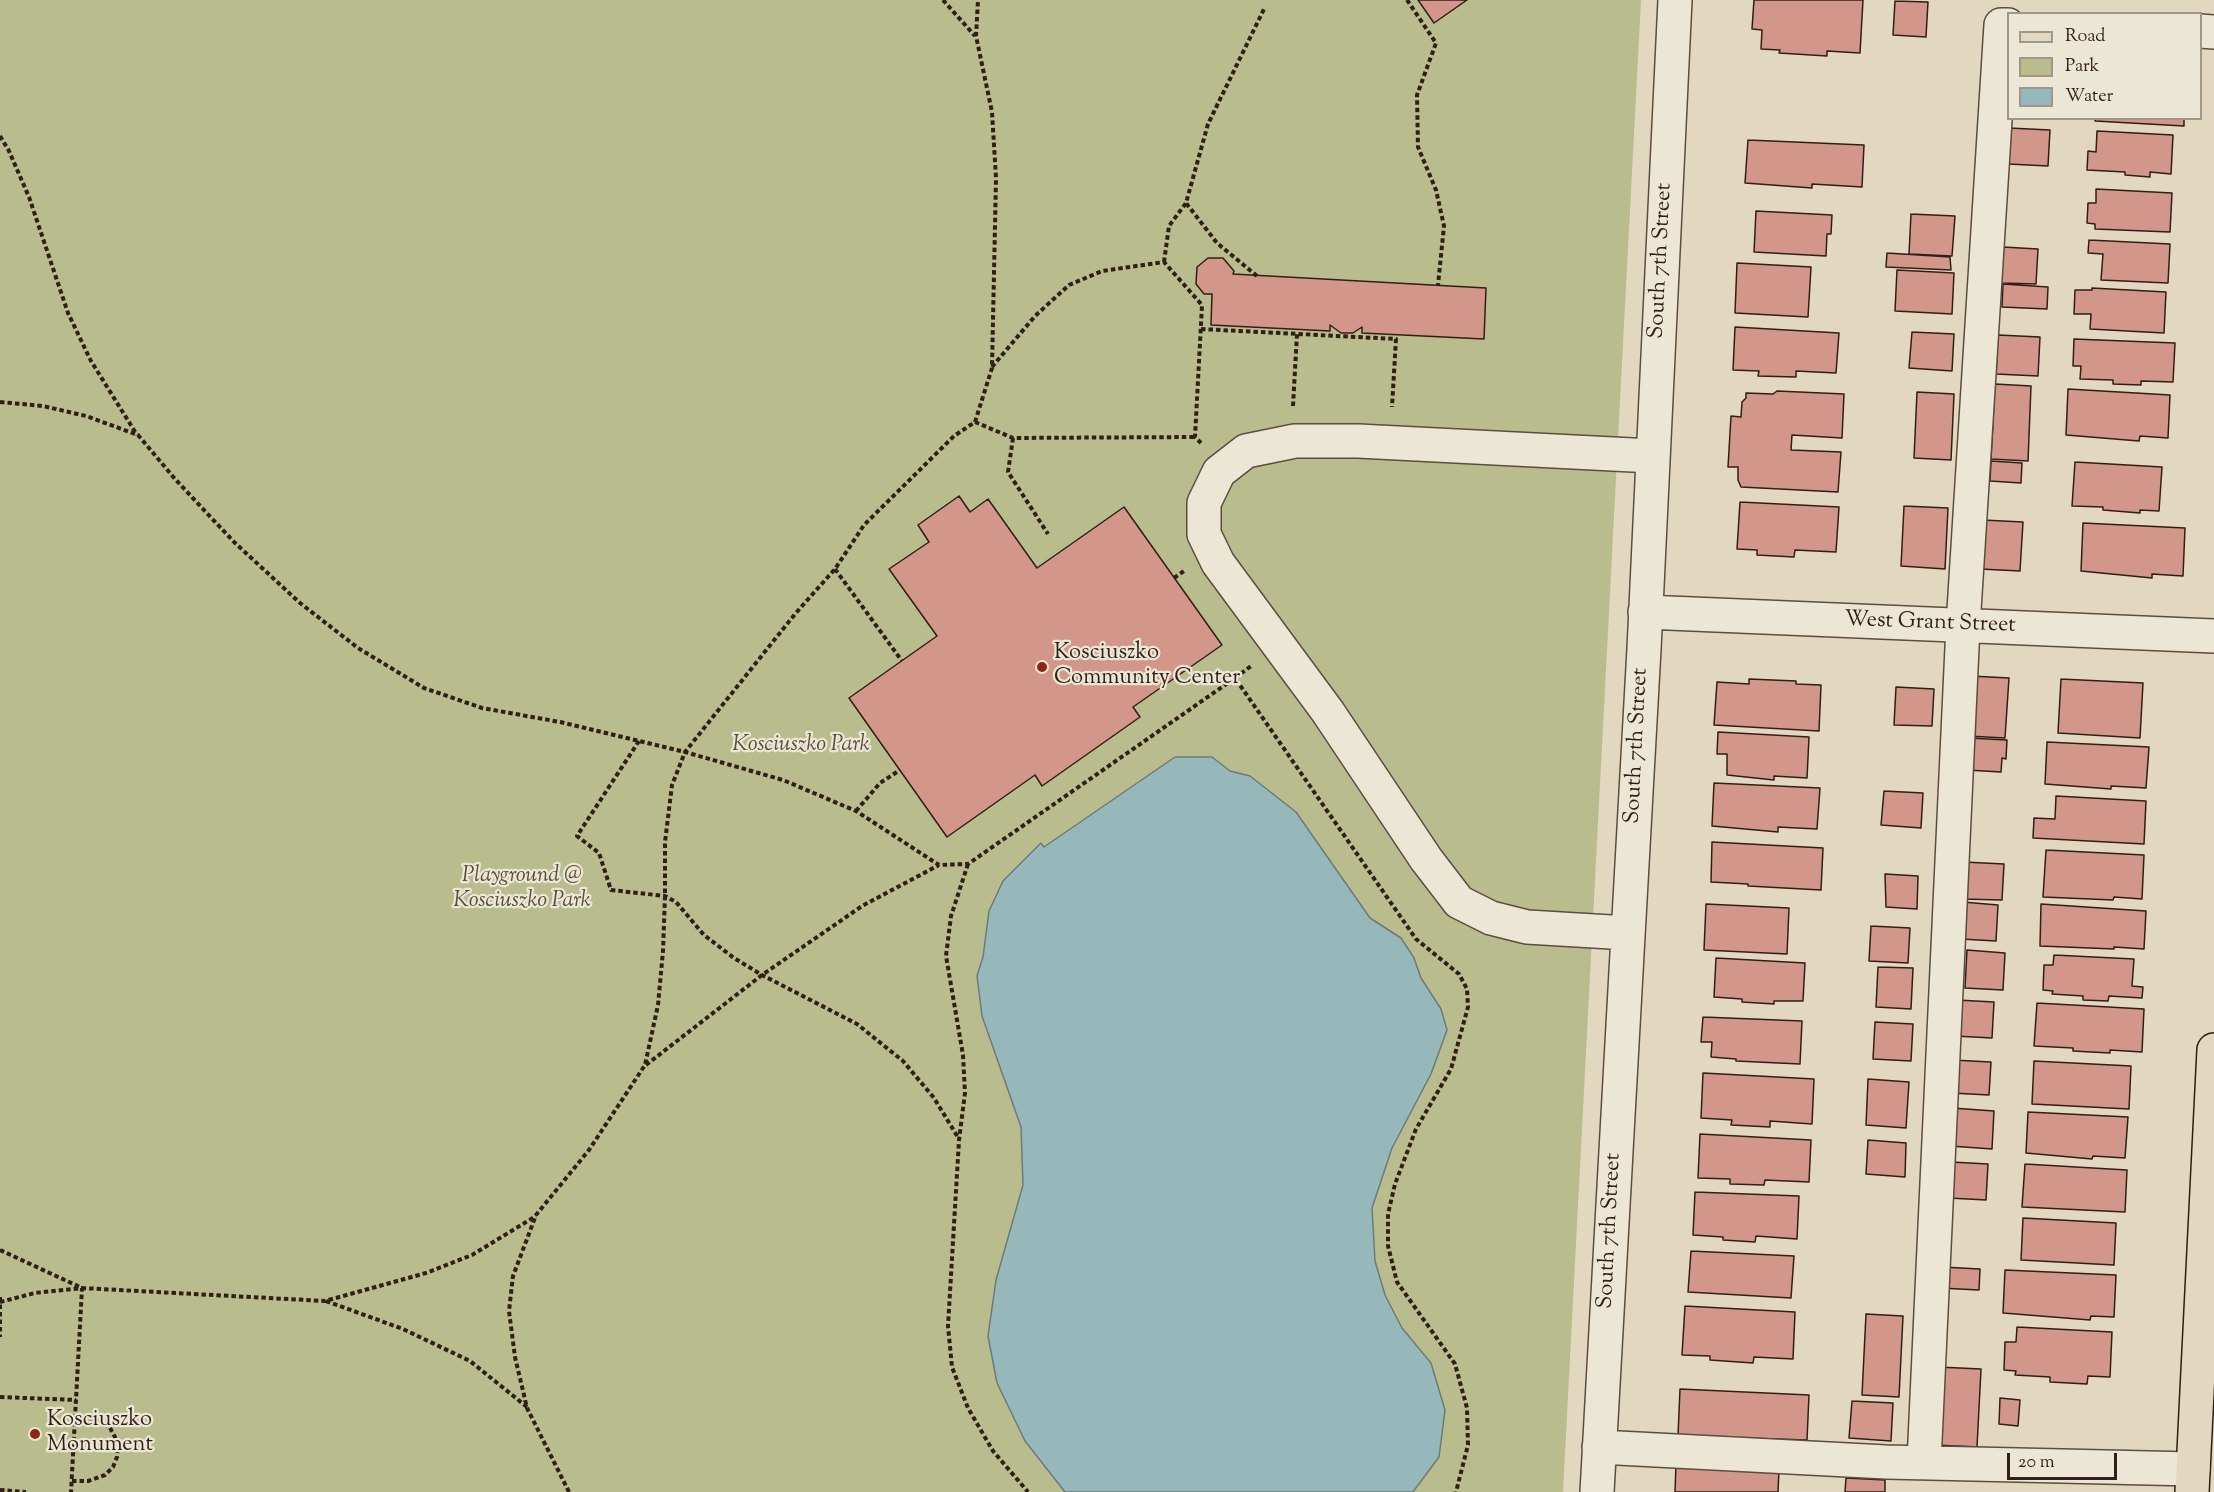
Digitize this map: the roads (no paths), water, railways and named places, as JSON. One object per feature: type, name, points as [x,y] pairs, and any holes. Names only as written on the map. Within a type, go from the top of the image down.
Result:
[{"type":"main road","points":[[2192,1481],[2208,1287],[2214,1050]]},
{"type":"street","name":"South 7th Street","points":[[1597,1492],[1645,612],[1675,0]]},
{"type":"street","points":[[1924,1462],[1963,626],[2001,25],[2007,25]]},
{"type":"street","points":[[1628,933],[1527,927],[1491,918],[1459,902],[1426,859],[1328,712],[1218,562],[1204,534],[1204,503],[1219,472],[1245,452],[1295,441],[1358,441],[1652,456]]},
{"type":"street","name":"West Grant Street","points":[[1645,612],[2214,636]]},
{"type":"street","points":[[1599,1448],[1924,1462],[2192,1481]]},
{"type":"water","points":[[1175,757],[1212,757],[1230,771],[1250,776],[1296,812],[1370,918],[1401,938],[1414,958],[1421,978],[1441,1009],[1447,1030],[1431,1074],[1392,1148],[1372,1208],[1375,1261],[1385,1295],[1402,1328],[1431,1363],[1445,1410],[1439,1457],[1413,1492],[1065,1492],[1025,1441],[997,1383],[988,1336],[996,1280],[1023,1185],[1021,1127],[982,1016],[977,976],[983,957],[989,911],[1003,881],[1041,843],[1044,847]]},
{"type":"place","name":"Kosciuszko Community Center","points":[[1042,667]]},
{"type":"place","name":"Kosciuszko Monument","points":[[35,1434]]},
{"type":"park label","name":"Kosciuszko Park","points":[[801,746]]},
{"type":"park label","name":"Playground @ Kosciuszko Park","points":[[522,890]]}]
